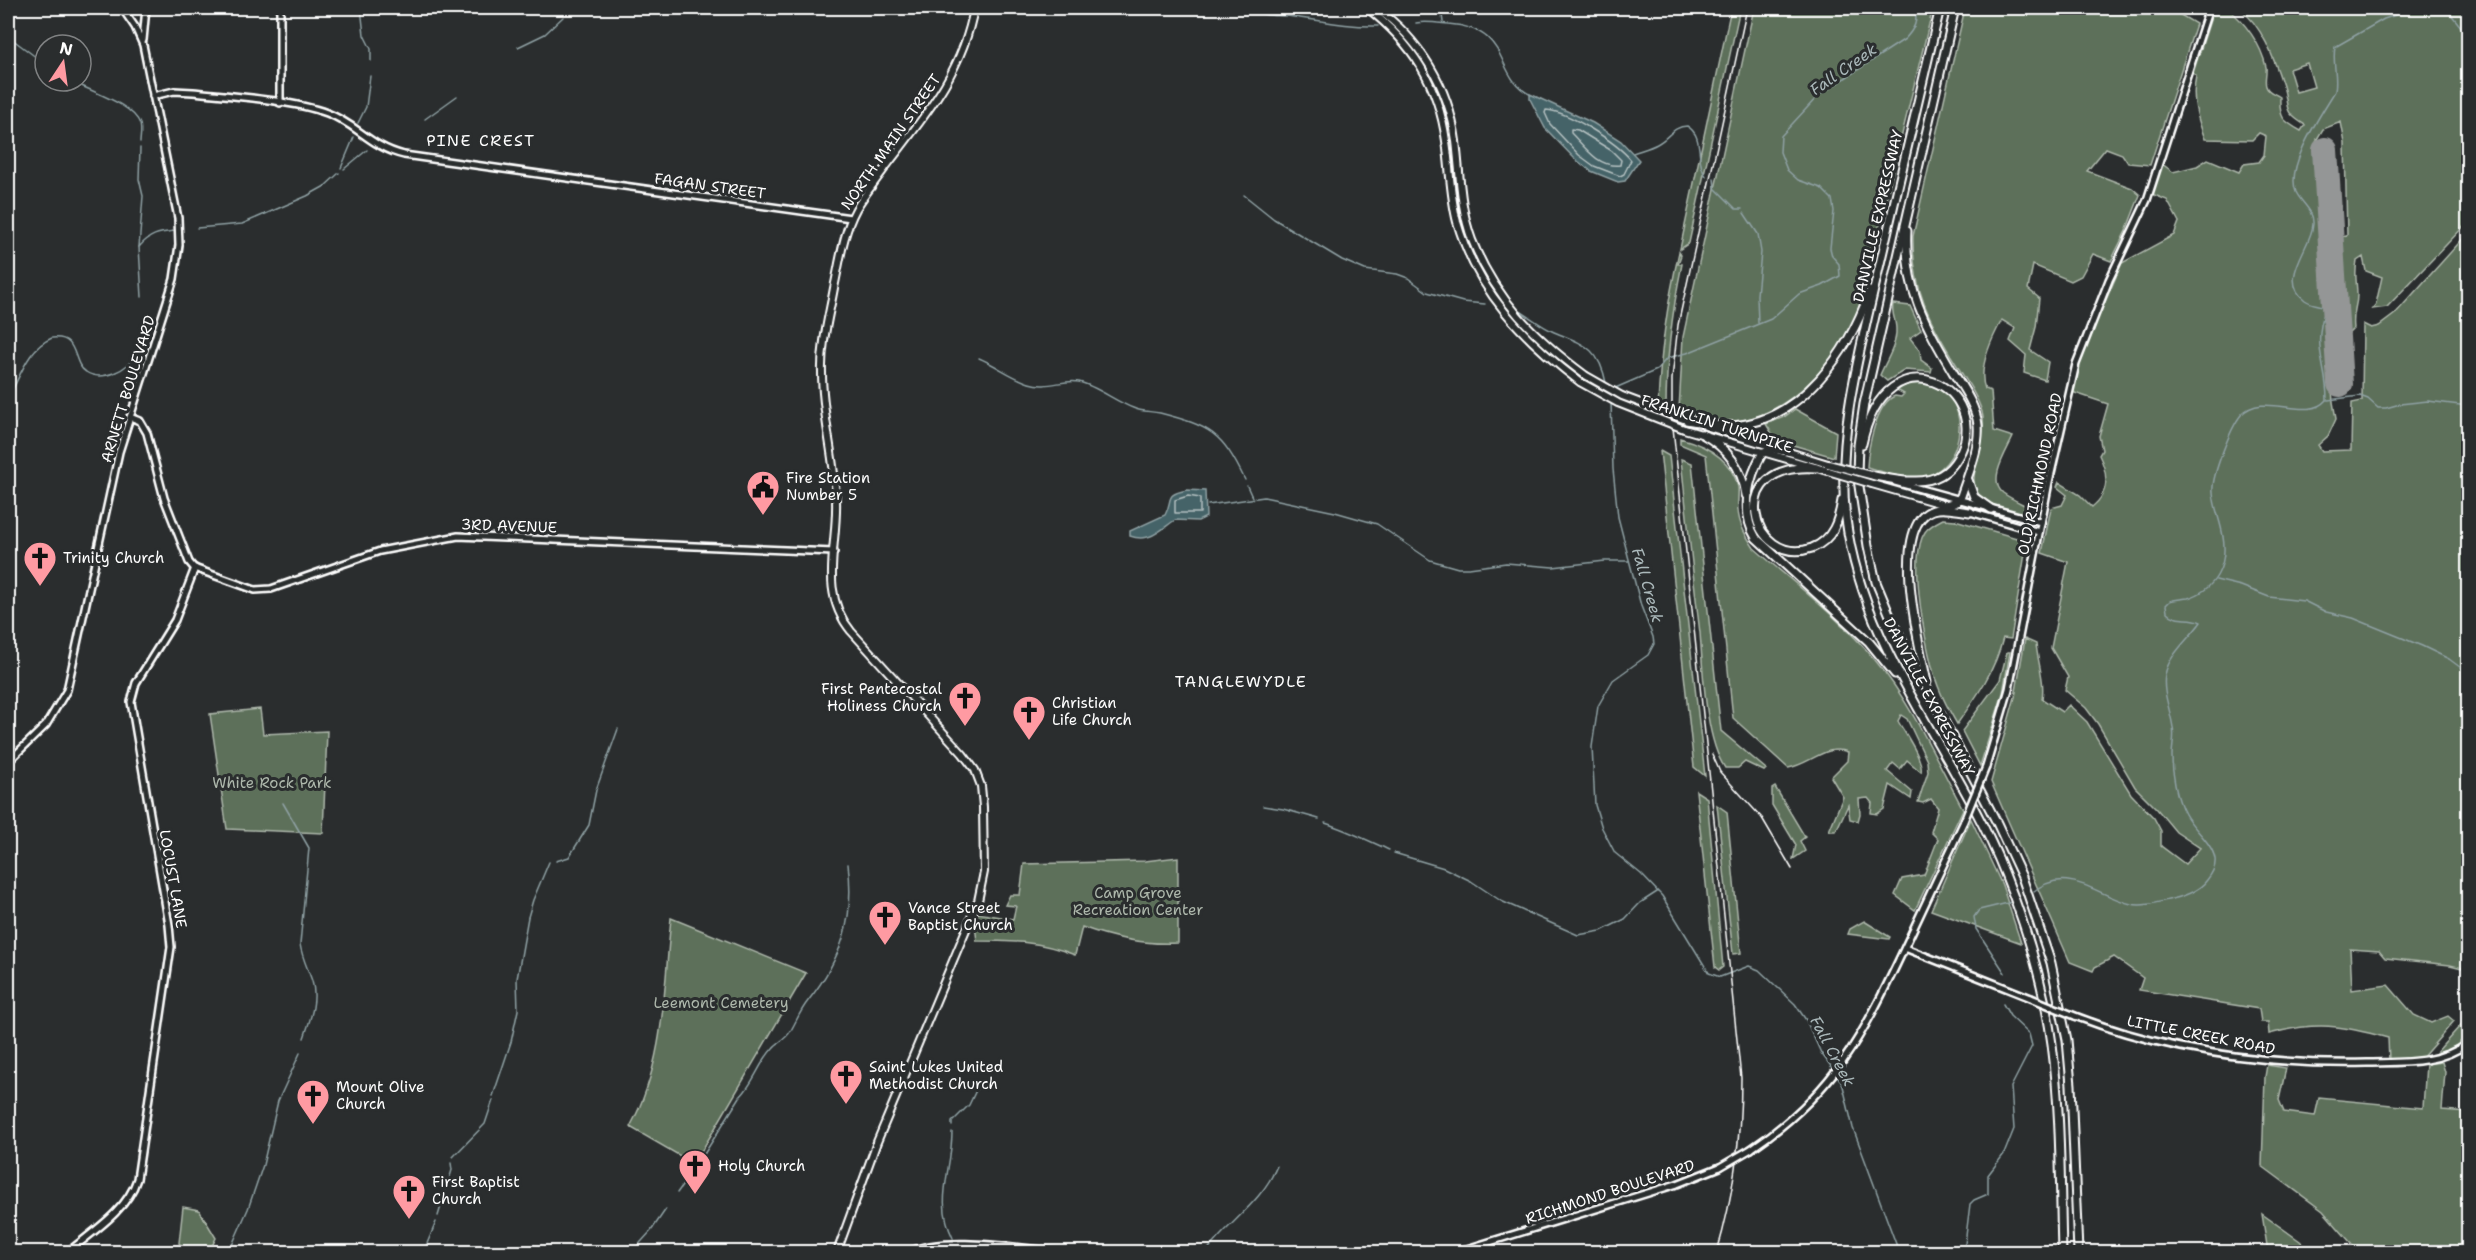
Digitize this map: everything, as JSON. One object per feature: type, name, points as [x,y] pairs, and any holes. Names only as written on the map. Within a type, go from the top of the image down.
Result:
[{"type":"highway","name":"DANVILLE EXPRESSWAY","points":[[1940,8],[1848,410],[1844,450],[1844,486],[1849,537],[1862,592],[1881,639],[1984,830],[2019,912],[2038,974],[2053,1056],[2062,1252]]},
{"type":"highway","name":"DANVILLE EXPRESSWAY","points":[[1955,8],[1864,404],[1858,445],[1857,473],[1874,575],[1893,623],[1998,823],[2022,877],[2051,963],[2067,1041],[2078,1252]]},
{"type":"highway","points":[[1911,200],[1906,246],[1912,289],[1927,328],[1968,398],[1977,418],[1978,438],[1959,500],[1945,505]]},
{"type":"highway","points":[[1686,420],[1723,426],[1743,425],[1770,416],[1799,398],[1825,373],[1848,341],[1881,261]]},
{"type":"highway","points":[[1857,473],[1862,440],[1869,422],[1887,391],[1902,382],[1919,378],[1937,383],[1952,394],[1961,410],[1965,433],[1960,454],[1948,470],[1937,477],[1917,482],[1870,475]]},
{"type":"highway","points":[[1702,434],[1724,448],[1742,476],[1747,501],[1748,524],[1756,538],[1869,642],[1913,700]]},
{"type":"highway","points":[[1747,501],[1763,452],[1773,449],[1786,451]]},
{"type":"highway","points":[[1816,468],[1792,467],[1782,470],[1772,475],[1763,484],[1757,497],[1756,517],[1761,530],[1772,542],[1796,551],[1816,547],[1823,542],[1836,525],[1844,486]]},
{"type":"highway","points":[[1967,476],[1968,486],[1974,497],[1991,508]]},
{"type":"highway","points":[[1932,696],[1917,631],[1910,585],[1913,534],[1919,520],[1933,510],[1970,512]]},
{"type":"main road","name":"NORTH MAIN STREET","points":[[837,1252],[877,1143],[978,901],[984,881],[985,862],[982,793],[975,770],[841,617],[832,589],[836,489],[823,391],[822,351],[843,244],[852,218],[865,194],[947,83],[963,50],[974,8]]},
{"type":"main road","name":"FRANKLIN TURNPIKE","points":[[1367,8],[1389,24],[1408,45],[1424,70],[1433,90],[1446,140],[1450,189],[1458,223],[1472,259],[1487,289],[1512,322],[1541,352],[1580,382],[1618,403],[1684,429],[1945,505]]},
{"type":"main road","name":"FRANKLIN TURNPIKE","points":[[1376,8],[1398,24],[1431,66],[1441,87],[1455,138],[1460,192],[1466,221],[1485,268],[1507,304],[1547,346],[1585,375],[1622,396],[1686,420],[1870,475]]},
{"type":"street","name":"ARNETT BOULEVARD","points":[[8,762],[46,725],[67,690],[113,478],[130,417],[170,294],[178,255],[179,233],[176,203],[143,45],[135,27],[122,8]]},
{"type":"street","points":[[143,45],[146,8]]},
{"type":"street","points":[[280,8],[280,103]]},
{"type":"street","name":"OLD RICHMOND ROAD","points":[[1905,948],[1986,768],[2009,689],[2041,522],[2078,358],[2109,280],[2145,206],[2209,8]]},
{"type":"street","name":"FAGAN STREET","points":[[153,96],[184,91],[280,103],[318,110],[334,116],[379,147],[395,153],[852,218]]},
{"type":"street","points":[[130,417],[140,421],[147,433],[168,512],[187,558],[195,568]]},
{"type":"street","name":"FRANKLIN TURNPIKE","points":[[1870,475],[2041,522]]},
{"type":"street","name":"FRANKLIN TURNPIKE","points":[[1945,505],[2039,532]]},
{"type":"street","name":"3RD AVENUE","points":[[195,568],[255,590],[264,591],[380,551],[458,536],[834,552]]},
{"type":"street","name":"LOCUST LANE","points":[[68,1252],[124,1204],[137,1179],[171,947],[131,708],[131,695],[136,683],[170,631],[195,568]]},
{"type":"street","name":"LITTLE CREEK ROAD","points":[[1905,948],[2075,1016],[2145,1040],[2291,1063],[2424,1061],[2446,1056],[2469,1043]]},
{"type":"street","name":"RICHMOND BOULEVARD","points":[[1457,1252],[1677,1184],[1719,1167],[1751,1149],[1793,1117],[1822,1088],[1851,1052],[1877,1008],[1905,948]]},
{"type":"street","points":[[909,1252],[924,1246],[944,1244],[1062,1252]]},
{"type":"green space","points":[[1731,8],[1740,8],[1689,243],[1680,249]]},
{"type":"green space","points":[[1754,8],[1933,8],[1864,288],[1851,327],[1827,364],[1800,391],[1768,412],[1751,418],[1726,421],[1705,418],[1679,410],[1683,337]]},
{"type":"green space","points":[[1965,8],[2155,8],[2155,12],[2160,14],[2169,8],[2196,24],[2150,165],[2128,163],[2122,154],[2106,148],[2087,171],[2132,188],[2140,195],[2111,261],[2093,254],[2081,276],[2071,281],[2033,265],[2028,289],[2039,298],[2036,327],[2030,350],[2048,362],[2045,380],[2024,373],[2026,355],[2010,341],[2015,328],[2002,320],[1987,353],[1983,381],[1985,389],[1991,391],[1994,431],[2013,437],[2000,465],[1997,481],[2003,493],[2032,509],[2030,515],[1994,506],[1977,492],[1974,476],[1983,433],[1982,412],[1974,393],[1930,318],[1919,288],[1913,255],[1913,236]]},
{"type":"green space","points":[[2214,8],[2227,8],[2246,27],[2256,42],[2264,58],[2266,86],[2270,92],[2280,97],[2280,110],[2283,118],[2301,131],[2305,125],[2289,112],[2279,75],[2261,33],[2239,8],[2468,8],[2468,226],[2466,224],[2387,307],[2372,309],[2376,304],[2382,277],[2366,271],[2363,257],[2357,261],[2354,328],[2349,333],[2341,236],[2347,235],[2345,143],[2341,122],[2323,129],[2317,139],[2317,199],[2336,419],[2328,436],[2318,445],[2322,451],[2351,450],[2352,403],[2362,401],[2363,324],[2371,328],[2379,326],[2395,314],[2468,233],[2468,936],[2465,941],[2468,973],[2462,968],[2450,965],[2385,958],[2379,951],[2350,949],[2352,990],[2388,985],[2414,1015],[2431,1023],[2448,1016],[2454,1021],[2422,1058],[2389,1060],[2388,1038],[2356,1030],[2315,1026],[2269,1034],[2268,1022],[2261,1022],[2259,1009],[2139,990],[2143,978],[2114,957],[2095,967],[2093,971],[2070,962],[1991,782],[2015,697],[2025,639],[2036,644],[2042,679],[2042,699],[2062,712],[2069,705],[2087,722],[2131,794],[2154,818],[2161,831],[2161,846],[2185,864],[2200,848],[2176,832],[2135,787],[2098,724],[2086,708],[2065,690],[2068,677],[2051,648],[2068,562],[2042,553],[2051,508],[2062,505],[2067,495],[2057,487],[2059,482],[2080,495],[2092,507],[2102,496],[2106,482],[2099,455],[2102,450],[2099,436],[2108,404],[2072,392],[2078,364],[2122,263],[2174,235],[2179,222],[2167,200],[2152,194],[2162,164],[2173,172],[2197,166],[2208,159],[2239,172],[2244,164],[2259,162],[2264,155],[2266,136],[2259,133],[2252,140],[2205,139],[2196,108],[2194,92],[2196,76],[2193,73]],"holes":[[[2307,63],[2314,87],[2296,92],[2289,69]]]},
{"type":"green space","points":[[1679,252],[1681,255],[1678,264],[1682,264],[1670,336],[1666,409],[1658,406],[1660,367]]},
{"type":"green space","points":[[1893,304],[1910,306],[1921,330],[1910,338],[1920,351],[1921,360],[1932,368],[1931,372],[1905,370],[1887,381],[1880,375],[1895,341]]},
{"type":"green space","points":[[1915,382],[1933,385],[1946,393],[1955,405],[1959,420],[1954,450],[1946,463],[1935,472],[1921,477],[1900,476],[1867,467],[1871,438],[1883,407],[1888,400],[1904,394],[1895,389]]},
{"type":"green space","points":[[1795,409],[1836,432],[1834,457],[1776,440],[1766,424],[1784,417]]},
{"type":"green space","points":[[1680,438],[1708,449],[1724,461],[1735,477],[1738,487],[1740,521],[1754,548],[1832,616],[1875,660],[1912,713],[1963,809],[1915,910],[1895,895],[1902,879],[1924,875],[1938,839],[1931,832],[1938,808],[1931,799],[1923,803],[1918,802],[1928,772],[1927,761],[1907,719],[1901,715],[1898,721],[1917,753],[1921,772],[1907,760],[1900,769],[1893,763],[1887,771],[1912,792],[1911,799],[1890,785],[1884,809],[1877,814],[1871,813],[1872,803],[1868,798],[1859,799],[1858,821],[1850,819],[1848,805],[1836,831],[1829,831],[1843,797],[1831,777],[1847,761],[1848,752],[1833,750],[1825,752],[1788,768],[1733,718],[1706,455],[1680,444]]},
{"type":"green space","points":[[1660,451],[1669,456],[1705,776],[1694,767]]},
{"type":"green space","points":[[1681,459],[1692,463],[1721,731],[1766,769],[1764,771],[1745,762],[1738,768],[1725,768],[1713,740],[1706,703]]},
{"type":"green space","points":[[1943,519],[1955,520],[2027,541],[2011,639],[2003,638],[1990,672],[1957,724],[1942,696],[1934,672],[1924,632],[1918,585],[1920,545],[1925,532],[1933,524]]},
{"type":"green space","points":[[2007,652],[2010,652],[2003,693],[1980,766],[1962,731],[2000,680]]},
{"type":"green space","name":"White Rock Park","points":[[260,709],[263,734],[327,731],[323,833],[227,829],[210,714]]},
{"type":"green space","points":[[1775,787],[1805,837],[1800,841],[1805,851],[1793,859],[1796,845],[1772,805],[1772,789]]},
{"type":"green space","points":[[1696,791],[1707,798],[1723,967],[1719,970],[1715,967]]},
{"type":"green space","points":[[1717,805],[1727,812],[1741,953],[1733,954]]},
{"type":"green space","points":[[1971,819],[2002,885],[2021,943],[1931,910]]},
{"type":"green space","name":"Camp Grove Recreation Center","points":[[1178,857],[1178,943],[1129,940],[1082,927],[1075,955],[1027,943],[977,941],[975,925],[978,913],[1013,919],[1016,906],[1005,905],[1010,895],[1020,895],[1024,864],[1145,861]]},
{"type":"green space","name":"Leemont Cemetery","points":[[671,918],[806,973],[694,1164],[630,1127],[642,1103],[657,1051]]},
{"type":"green space","points":[[1864,921],[1890,937],[1889,939],[1848,934],[1850,929]]},
{"type":"green space","points":[[2468,1017],[2468,1035],[2452,1049],[2436,1053]]},
{"type":"green space","points":[[2442,1062],[2445,1072],[2442,1110],[2468,1112],[2468,1252],[2359,1252],[2323,1211],[2262,1166],[2267,1065],[2286,1068],[2279,1100],[2284,1112],[2315,1116],[2319,1098],[2423,1108],[2426,1064]]},
{"type":"green space","points":[[183,1207],[199,1210],[216,1238],[209,1252],[186,1252],[179,1243]]},
{"type":"green space","points":[[2262,1214],[2300,1241],[2311,1252],[2268,1252]]},
{"type":"water","points":[[1530,94],[1593,123],[1621,141],[1639,160],[1625,181],[1618,182],[1591,171],[1575,159],[1545,128],[1530,99]]},
{"type":"water","points":[[1187,490],[1205,491],[1206,517],[1198,521],[1175,520],[1149,537],[1130,536],[1130,531],[1165,515],[1170,498]]},
{"type":"waterway","points":[[361,8],[364,35],[371,49],[371,61]]},
{"type":"waterway","points":[[1249,8],[1266,14],[1346,25],[1378,26]]},
{"type":"waterway","points":[[1441,8],[1443,22]]},
{"type":"waterway","name":"Fall Creek","points":[[1613,389],[1657,370],[1667,358],[1687,353],[1771,319],[1799,294],[1822,286],[1840,276],[1839,264],[1832,256],[1830,248],[1834,211],[1832,199],[1821,188],[1798,180],[1787,170],[1780,152],[1781,136],[1819,95],[1905,39],[1915,25],[1914,8]]},
{"type":"waterway","points":[[2030,894],[2043,885],[2056,881],[2068,881],[2131,904],[2146,905],[2191,893],[2204,884],[2213,870],[2215,862],[2213,853],[2185,814],[2177,793],[2172,763],[2174,731],[2164,682],[2171,660],[2201,622],[2175,617],[2167,612],[2166,605],[2170,601],[2188,598],[2206,589],[2218,575],[2224,547],[2213,485],[2222,452],[2241,415],[2250,408],[2261,405],[2309,409],[2327,400],[2320,344],[2326,308],[2305,300],[2297,292],[2294,282],[2298,263],[2313,224],[2309,211],[2296,192],[2294,181],[2296,168],[2306,140],[2335,91],[2335,47],[2384,19],[2416,8]]},
{"type":"waterway","points":[[2437,8],[2450,13],[2468,33]]},
{"type":"waterway","points":[[518,47],[545,34],[563,17]]},
{"type":"waterway","points":[[1416,23],[1448,24],[1469,28],[1483,35],[1500,54],[1511,77],[1519,87],[1531,95]]},
{"type":"waterway","points":[[8,36],[33,55]]},
{"type":"waterway","points":[[358,123],[366,107],[370,76]]},
{"type":"waterway","points":[[93,91],[120,104],[136,117],[140,124],[140,143]]},
{"type":"waterway","points":[[425,119],[457,96]]},
{"type":"waterway","points":[[1633,153],[1661,142],[1678,128],[1687,126],[1696,136],[1701,164],[1706,176]]},
{"type":"waterway","points":[[341,168],[354,137]]},
{"type":"waterway","points":[[140,148],[139,179],[143,196],[139,247],[142,297]]},
{"type":"waterway","points":[[344,169],[367,150]]},
{"type":"waterway","points":[[197,228],[242,224],[307,196],[325,186],[339,173]]},
{"type":"waterway","points":[[1714,178],[1715,188],[1736,209],[1742,209]]},
{"type":"waterway","points":[[1244,195],[1274,219],[1342,260],[1365,270],[1397,274],[1408,278],[1427,292],[1463,302],[1485,304]]},
{"type":"waterway","points":[[1744,213],[1758,234],[1761,252],[1757,295],[1758,323]]},
{"type":"waterway","points":[[139,247],[155,235],[174,231]]},
{"type":"waterway","points":[[1520,311],[1548,329],[1588,348],[1599,361],[1606,383]]},
{"type":"waterway","points":[[12,391],[32,353],[52,338],[67,341],[74,350],[81,368],[92,375],[114,373],[127,365],[135,354]]},
{"type":"waterway","points":[[979,358],[1029,383],[1043,385],[1079,382],[1136,409],[1160,413],[1203,427],[1213,433],[1229,451],[1245,480]]},
{"type":"waterway","points":[[2328,400],[2360,396],[2368,399],[2378,408],[2428,401],[2468,406]]},
{"type":"waterway","name":"Fall Creek","points":[[1611,402],[1613,469],[1618,517],[1641,606],[1654,644],[1648,655],[1613,680],[1598,706],[1592,747],[1595,805],[1602,828],[1615,853],[1641,874],[1662,896],[1709,973],[1720,977],[1749,966],[1759,970],[1795,1004],[1806,1020],[1821,1053],[1833,1069]]},
{"type":"waterway","points":[[1247,486],[1252,497]]},
{"type":"waterway","points":[[1208,505],[1264,497],[1335,512],[1377,524],[1430,560],[1458,568],[1506,563],[1553,567],[1605,561],[1629,561]]},
{"type":"waterway","points":[[2216,580],[2241,586],[2269,597],[2304,601],[2326,612],[2353,618],[2422,646],[2449,659],[2468,673]]},
{"type":"waterway","points":[[556,861],[569,857],[589,825],[596,790],[618,729]]},
{"type":"waterway","points":[[283,803],[309,848],[300,944],[314,988],[314,995],[304,1038]]},
{"type":"waterway","points":[[1263,806],[1319,819]]},
{"type":"waterway","points":[[1325,823],[1389,850]]},
{"type":"waterway","points":[[1394,853],[1444,868],[1471,881],[1501,901],[1578,935],[1601,931],[1625,919],[1640,903],[1657,892]]},
{"type":"waterway","points":[[493,1096],[511,1042],[518,1010],[517,979],[528,917],[549,862]]},
{"type":"waterway","points":[[696,1167],[768,1054],[788,1034],[830,969],[847,920],[850,884],[848,864]]},
{"type":"waterway","points":[[2005,973],[1976,929],[1974,917],[1979,910],[2012,902]]},
{"type":"waterway","points":[[1961,1252],[1965,1244],[1970,1204],[1988,1194],[1988,1175],[2004,1154],[2014,1129],[2011,1087],[2032,1046],[2029,1034],[2010,1016],[2003,1004]]},
{"type":"waterway","points":[[229,1252],[248,1209],[263,1165],[278,1101],[300,1053]]},
{"type":"waterway","name":"Fall Creek","points":[[1836,1073],[1843,1086],[1853,1128],[1899,1252]]},
{"type":"waterway","points":[[952,1126],[952,1122],[969,1105],[978,1086]]},
{"type":"waterway","points":[[453,1157],[485,1124],[493,1100]]},
{"type":"waterway","points":[[952,1132],[944,1198],[945,1211],[953,1238]]},
{"type":"waterway","points":[[438,1216],[452,1170],[451,1163]]},
{"type":"waterway","points":[[1206,1252],[1254,1201],[1271,1179],[1277,1166]]},
{"type":"waterway","points":[[677,1193],[692,1172]]},
{"type":"waterway","points":[[632,1252],[651,1231],[666,1209]]},
{"type":"waterway","points":[[426,1252],[426,1246],[436,1222]]},
{"type":"runway","points":[[2325,150],[2340,384]]},
{"type":"railway","points":[[1717,1252],[1728,1209],[1735,1166],[1740,1122],[1741,1078],[1672,418],[1672,379],[1678,325],[1747,8]]},
{"type":"railway","points":[[1712,754],[1720,772],[1762,818],[1792,869]]},
{"type":"place","name":"Fire Station Number 5","points":[[763,516]]},
{"type":"place","name":"Trinity Church","points":[[40,587]]},
{"type":"place","name":"First Pentecostal Holiness Church","points":[[965,727]]},
{"type":"place","name":"Christian Life Church","points":[[1029,741]]},
{"type":"place","name":"Vance Street Baptist Church","points":[[885,946]]},
{"type":"place","name":"Saint Lukes United Methodist Church","points":[[846,1105]]},
{"type":"place","name":"Mount Olive Church","points":[[313,1125]]},
{"type":"place","name":"Holy Church","points":[[695,1195]]},
{"type":"place","name":"First Baptist Church","points":[[409,1220]]},
{"type":"district","name":"PINE CREST","points":[[481,140]]},
{"type":"district","name":"TANGLEWYDLE","points":[[1241,681]]}]
